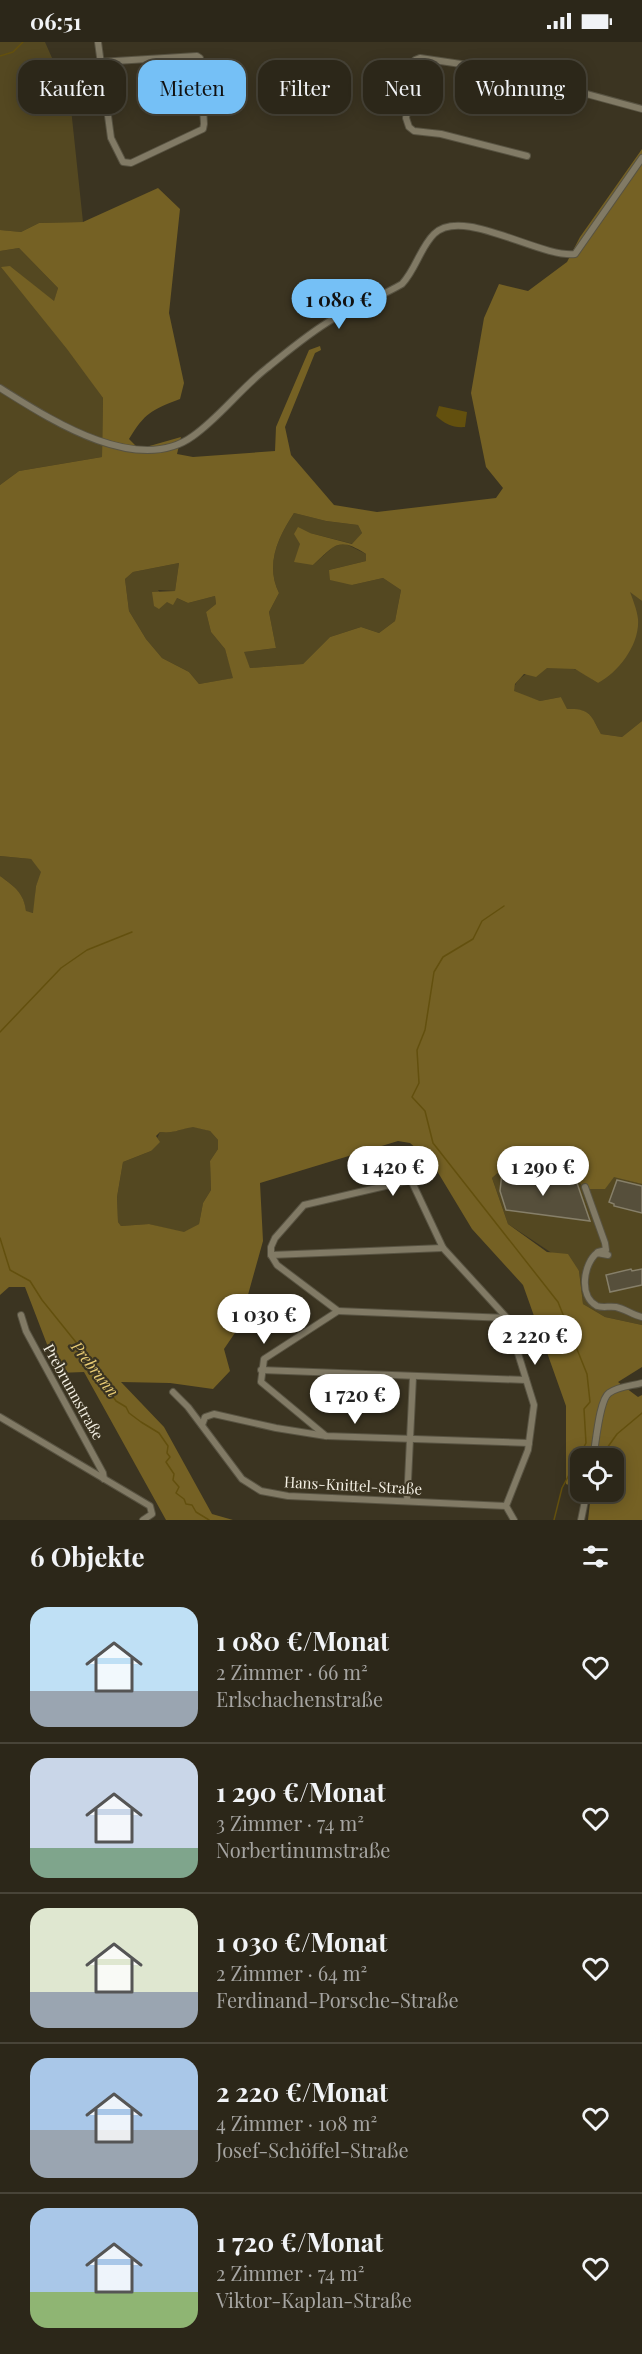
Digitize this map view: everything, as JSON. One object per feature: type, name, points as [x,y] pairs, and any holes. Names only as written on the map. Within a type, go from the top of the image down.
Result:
[{"type":"street","points":[[98,42],[99,60]]},
{"type":"street","points":[[197,56],[201,58],[203,129],[131,163],[123,162],[111,138],[99,62],[197,56]]},
{"type":"street","points":[[527,156],[441,134],[414,131],[408,127],[406,118],[415,60],[420,58],[477,65],[642,109]]},
{"type":"street","points":[[0,388],[62,424],[98,440],[134,451],[170,447],[192,437],[264,370],[308,336],[334,319],[402,284],[409,276],[424,247],[436,232],[447,226],[457,224],[471,227],[567,255],[575,254],[642,158]]},
{"type":"street","points":[[507,1318],[338,1311],[277,1265],[271,1255],[271,1247],[275,1238],[304,1204],[411,1180],[443,1248],[507,1318],[534,1405],[529,1443],[506,1506],[514,1520]]},
{"type":"street","points":[[585,1187],[606,1250],[597,1253],[587,1265],[585,1284],[589,1298],[598,1306],[617,1307],[642,1317]]},
{"type":"street","points":[[271,1255],[443,1248]]},
{"type":"street","points":[[597,1253],[608,1255]]},
{"type":"street","points":[[326,1436],[261,1382],[261,1370],[264,1359],[338,1311]]},
{"type":"street","name":"Prebrunnstraße","points":[[21,1315],[26,1331],[103,1473],[104,1479]]},
{"type":"street","points":[[261,1370],[526,1380]]},
{"type":"street","points":[[407,1501],[413,1377]]},
{"type":"street","points":[[596,1448],[603,1402],[607,1394],[619,1388],[642,1383]]},
{"type":"street","name":"Hans-Knittel-Straße","points":[[173,1392],[202,1425],[242,1479],[261,1491],[288,1496],[506,1506]]},
{"type":"street","points":[[202,1425],[205,1417],[214,1414],[326,1436],[529,1443]]},
{"type":"street","points":[[0,1417],[146,1503],[153,1512],[150,1518],[144,1520]]},
{"type":"street","points":[[581,1520],[585,1502]]},
{"type":"shaded area","points":[[0,42],[45,42],[53,60],[18,60],[18,114],[72,114],[83,222],[39,223],[21,232],[0,230]]},
{"type":"shaded area","points":[[642,149],[642,601],[630,592],[638,619],[636,638],[620,665],[598,683],[575,669],[547,668],[536,677],[524,674],[515,684],[514,691],[540,701],[561,697],[567,709],[581,710],[589,714],[601,734],[622,737],[642,721],[642,1184],[614,1177],[605,1189],[584,1189],[578,1180],[502,1169],[492,1178],[508,1224],[547,1252],[568,1254],[579,1271],[583,1304],[605,1317],[642,1325],[642,1367],[618,1382],[638,1397],[642,1395],[642,1520],[588,1520],[590,1502],[624,1502],[624,1448],[570,1448],[570,1485],[566,1484],[566,1406],[523,1285],[472,1229],[431,1161],[410,1143],[398,1141],[260,1183],[263,1241],[239,1327],[224,1349],[230,1371],[213,1389],[170,1383],[121,1382],[164,1427],[212,1514],[233,1520],[166,1520],[84,1372],[58,1373],[25,1287],[9,1287],[0,1295],[0,876],[21,895],[26,911],[33,913],[36,886],[41,872],[31,859],[0,856],[0,485],[19,471],[102,457],[103,398],[1,267],[10,266],[54,301],[58,288],[19,248],[0,251],[0,230],[21,232],[39,223],[83,222],[158,188],[180,209],[169,313],[184,383],[180,399],[150,413],[129,439],[139,449],[181,437],[177,454],[193,457],[275,451],[276,427],[309,350],[320,346],[321,350],[315,353],[285,427],[291,455],[334,505],[377,512],[496,498],[503,488],[486,467],[471,393],[484,318],[499,284],[528,291],[567,262],[580,237]],"holes":[[[294,513],[326,521],[358,525],[362,533],[352,544],[310,533],[298,527],[294,534],[300,544],[294,562],[313,565],[337,545],[343,544],[357,548],[366,554],[366,561],[329,570],[330,580],[352,585],[383,578],[401,590],[395,621],[379,633],[361,627],[330,637],[303,664],[250,668],[244,652],[276,648],[269,612],[279,593],[275,583],[273,562],[283,532]],[[179,563],[175,591],[152,592],[154,606],[159,609],[167,602],[173,605],[177,598],[188,603],[215,596],[216,604],[206,612],[211,632],[225,649],[233,678],[199,684],[189,672],[162,658],[146,639],[129,611],[125,579],[133,572]],[[193,1127],[210,1131],[218,1140],[218,1149],[210,1161],[211,1190],[203,1203],[199,1224],[184,1232],[149,1224],[121,1226],[118,1222],[117,1197],[123,1162],[151,1151],[160,1142],[156,1136],[160,1132],[173,1132]]]},
{"type":"shaded area","points":[[19,248],[58,288],[54,302],[10,266],[103,398],[102,457],[19,471],[0,485],[0,251]]},
{"type":"shaded area","points":[[439,406],[467,412],[465,427],[453,426],[439,419],[436,416]]},
{"type":"shaded area","points":[[294,513],[326,521],[358,525],[362,533],[353,544],[310,533],[313,565],[333,547],[344,543],[366,554],[366,561],[329,570],[352,585],[383,578],[401,590],[395,621],[379,633],[361,627],[330,637],[303,664],[250,668],[243,652],[276,648],[269,612],[279,593],[275,583],[273,562],[279,541]]},
{"type":"shaded area","points":[[179,563],[175,591],[158,590],[167,602],[177,598],[188,603],[215,596],[216,604],[206,612],[211,632],[225,649],[234,678],[199,684],[189,672],[162,658],[146,639],[129,611],[125,579],[133,572]]},
{"type":"shaded area","points":[[630,591],[642,601],[642,721],[622,737],[601,734],[589,714],[581,710],[567,710],[561,697],[540,701],[513,692],[521,678],[547,668],[574,669],[598,683]]},
{"type":"shaded area","points":[[0,856],[31,859],[42,872],[36,886],[34,913],[26,912],[21,895],[0,876]]},
{"type":"shaded area","points":[[193,1126],[210,1131],[218,1140],[218,1149],[210,1161],[211,1190],[203,1203],[199,1224],[184,1233],[149,1224],[121,1226],[118,1222],[117,1197],[123,1162],[151,1151],[160,1132],[173,1132]]},
{"type":"shaded area","points":[[502,1169],[614,1176],[642,1184],[642,1325],[605,1317],[583,1304],[579,1271],[508,1224],[492,1178]]},
{"type":"building","points":[[502,1173],[577,1183],[590,1221],[506,1210],[500,1191]]},
{"type":"building","points":[[617,1180],[642,1186],[642,1213],[614,1206],[609,1202]]},
{"type":"building","points":[[631,1269],[632,1271],[642,1269],[642,1285],[610,1292],[606,1275]]},
{"type":"waterway","points":[[0,56],[13,52],[23,42]]},
{"type":"waterway","points":[[504,906],[482,921],[473,939],[443,957],[434,972],[425,1030],[417,1050],[419,1083],[412,1097],[425,1111],[433,1143],[558,1302],[587,1374],[590,1402],[584,1409],[586,1443],[562,1488],[554,1520]]},
{"type":"waterway","name":"Prebrunn","points":[[0,1032],[61,968],[87,950],[132,932]]},
{"type":"waterway","name":"Prebrunn","points":[[0,1238],[10,1270],[30,1281],[42,1300],[79,1346],[116,1401],[126,1407],[129,1413],[141,1422],[159,1433],[168,1446],[167,1453],[170,1457],[166,1462],[174,1474],[173,1480],[179,1487],[176,1493],[184,1499],[186,1504],[192,1505],[196,1512],[209,1520]]},
{"type":"waterway","points":[[607,1448],[617,1434],[642,1413]]}]
